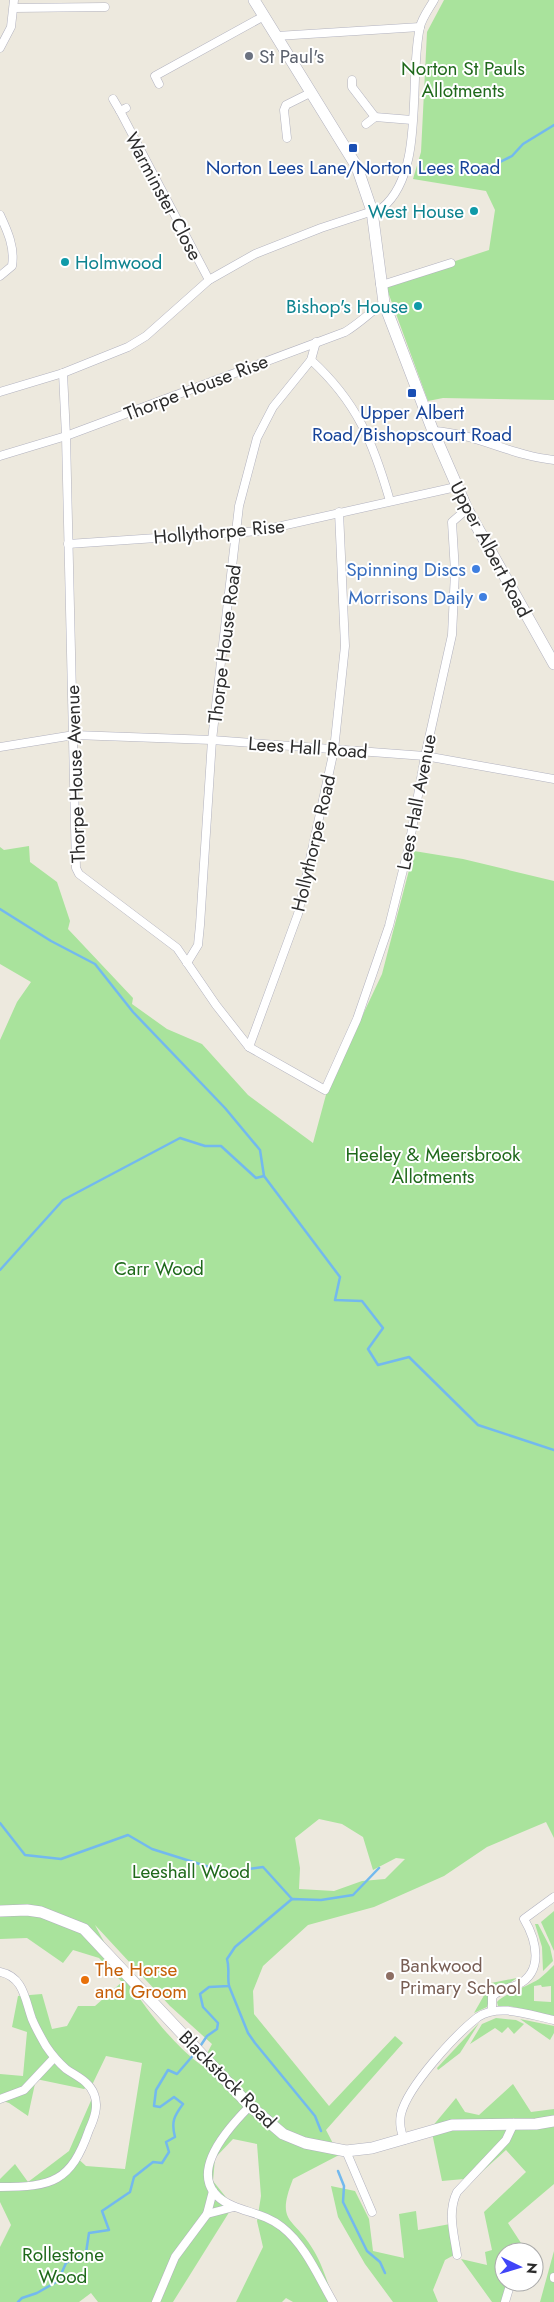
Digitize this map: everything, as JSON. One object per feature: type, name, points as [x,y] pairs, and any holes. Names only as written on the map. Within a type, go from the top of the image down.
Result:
[{"type":"street","name":"Upper Albert Road","points":[[254,0],[357,167],[372,212],[384,303],[433,431],[467,509],[554,664]]},
{"type":"street","points":[[0,392],[63,373],[112,354],[140,340],[209,280],[254,254],[321,228],[372,212],[389,202],[401,184],[410,154],[420,28],[434,0]]},
{"type":"street","points":[[0,48],[11,26],[14,4],[105,7]]},
{"type":"street","points":[[159,84],[155,76],[264,16]]},
{"type":"street","points":[[277,36],[420,28]]},
{"type":"street","points":[[352,80],[352,87],[375,117]]},
{"type":"street","points":[[287,138],[284,110],[286,105],[310,93]]},
{"type":"street","name":"Warminster Close","points":[[113,99],[123,110],[209,280]]},
{"type":"street","points":[[366,124],[375,117],[412,120]]},
{"type":"street","points":[[0,215],[9,233],[14,256],[12,266],[0,276]]},
{"type":"street","points":[[380,284],[451,263]]},
{"type":"street","name":"Thorpe House Rise","points":[[0,456],[66,436],[345,332],[365,320],[371,311],[384,303]]},
{"type":"street","name":"Thorpe House Road","points":[[187,963],[198,945],[212,740],[238,531],[239,506],[257,438],[273,407],[311,360],[316,342]]},
{"type":"street","points":[[311,360],[333,380],[353,406],[379,462],[390,500]]},
{"type":"street","name":"Thorpe House Avenue","points":[[63,373],[76,868],[79,874],[177,948],[249,1047],[325,1090]]},
{"type":"street","points":[[433,431],[449,432],[514,453],[554,460]]},
{"type":"street","name":"Hollythorpe Rise","points":[[68,544],[260,531],[294,525],[390,500],[456,487]]},
{"type":"street","name":"Lees Hall Avenue","points":[[325,1090],[357,1019],[390,926],[409,846],[425,756],[452,635],[455,572],[452,522],[467,509]]},
{"type":"street","name":"Hollythorpe Road","points":[[249,1047],[298,914],[334,750],[345,646],[339,512]]},
{"type":"street","name":"Lees Hall Road","points":[[0,747],[74,735],[212,740],[425,756],[554,779]]},
{"type":"street","points":[[492,2010],[492,1997],[496,1992],[516,1985],[530,1975],[535,1965],[535,1943],[524,1919],[554,1897]]},
{"type":"street","name":"Blackstock Road","points":[[0,1912],[27,1910],[42,1912],[84,1929],[250,2106],[283,2134],[326,2149],[346,2151],[372,2148],[452,2125],[554,2121]]},
{"type":"street","points":[[0,1972],[12,1977],[19,1984],[39,2034],[54,2058],[88,2083],[95,2094],[96,2111],[82,2151],[74,2165],[64,2174],[44,2184],[29,2187],[0,2187]]},
{"type":"street","points":[[404,2140],[400,2128],[400,2118],[409,2098],[432,2064],[468,2025],[492,2010],[554,2020]]},
{"type":"street","points":[[0,2099],[24,2090],[54,2058]]},
{"type":"street","points":[[156,2302],[175,2257],[207,2214],[211,2203],[212,2191],[209,2180],[210,2157],[228,2128],[250,2106]]},
{"type":"street","points":[[457,2255],[451,2212],[453,2200],[457,2192],[506,2140],[514,2123]]},
{"type":"street","points":[[346,2151],[372,2212]]},
{"type":"street","points":[[212,2191],[234,2207],[268,2218],[281,2226],[294,2238],[333,2302]]},
{"type":"street","points":[[207,2214],[234,2207]]},
{"type":"green space","name":"Norton St Pauls Allotments","points":[[444,0],[554,0],[554,400],[443,398],[428,401],[385,284],[489,250],[495,210],[486,191],[413,179],[421,152],[427,32]]},
{"type":"green space","points":[[29,846],[30,862],[57,882],[70,921],[68,929],[133,998],[132,1004],[167,1029],[202,1044],[248,1095],[313,1143],[327,1091],[382,974],[414,851],[463,859],[554,881],[554,1838],[546,1822],[487,1847],[444,1876],[374,1907],[308,1925],[263,1966],[253,1991],[254,2014],[329,2106],[395,2036],[403,2043],[326,2130],[339,2155],[293,2179],[288,2194],[286,2213],[307,2240],[317,2257],[335,2302],[293,2302],[286,2298],[282,2302],[236,2302],[263,2247],[257,2221],[261,2196],[257,2144],[233,2139],[215,2158],[213,2181],[233,2206],[173,2302],[98,2302],[91,2293],[79,2302],[0,2302],[0,2247],[11,2225],[0,2202],[0,2179],[15,2164],[28,2182],[69,2151],[93,2096],[93,2111],[75,2156],[86,2166],[125,2169],[142,2063],[106,2056],[93,2083],[84,2089],[36,2079],[28,2116],[9,2103],[0,2100],[0,2074],[23,2076],[27,2032],[12,2027],[18,1996],[42,1994],[52,2029],[67,2026],[78,2006],[95,2006],[122,1982],[99,1958],[73,1950],[63,1963],[27,1938],[0,1939],[0,1040],[17,1002],[31,982],[0,964],[0,847],[4,850]],"holes":[[[319,1819],[342,1824],[363,1837],[373,1870],[396,1858],[405,1859],[385,1879],[362,1881],[334,1891],[299,1889],[300,1868],[295,1838]],[[95,1925],[170,2006],[212,2044],[201,2065],[170,2037],[141,2001]]]},
{"type":"green space","points":[[554,1911],[554,1951],[541,1922]]},
{"type":"green space","points":[[535,1924],[538,1924],[550,1947],[553,1961],[543,1971],[542,1947]]},
{"type":"green space","points":[[554,1965],[554,2016],[509,2006],[498,2006],[497,2002],[500,1999],[539,1979]],"holes":[[[541,1985],[542,1987],[551,1986],[551,2002],[534,2001],[534,1986]]]},
{"type":"green space","points":[[517,1978],[490,1997],[487,2007],[474,2013],[491,1983]]},
{"type":"green space","points":[[496,2018],[516,2020],[524,2024],[514,2034],[508,2027],[502,2033],[495,2028],[470,2044],[482,2024]]},
{"type":"green space","points":[[520,2019],[554,2026],[554,2033],[550,2040]]},
{"type":"green space","points":[[479,2023],[460,2053],[438,2070],[437,2068]]},
{"type":"green space","points":[[513,2084],[531,2112],[554,2109],[554,2184],[508,2223],[520,2242],[494,2242],[494,2292],[505,2292],[502,2302],[492,2302],[461,2259],[487,2265],[485,2252],[492,2250],[484,2212],[526,2172],[506,2150],[475,2178],[442,2181],[431,2128],[456,2098],[465,2112],[479,2115]]},
{"type":"green space","points":[[331,2186],[355,2191],[369,2219],[373,2251],[404,2258],[399,2214],[416,2211],[418,2230],[450,2224],[454,2255],[445,2260],[433,2290],[438,2302],[393,2302],[365,2264],[338,2217]]},
{"type":"green space","points":[[554,2251],[554,2302],[540,2302]]},
{"type":"waterway","points":[[496,164],[512,156],[523,144],[554,125]]},
{"type":"waterway","points":[[0,909],[51,941],[95,964],[133,1012],[225,1108],[260,1150],[264,1176],[340,1277],[335,1300],[362,1301],[383,1328],[368,1349],[378,1365],[409,1357],[478,1425],[554,1450]]},
{"type":"waterway","points":[[0,1270],[63,1200],[180,1138],[205,1146],[221,1146],[256,1178],[264,1176]]},
{"type":"waterway","points":[[0,1823],[25,1855],[61,1859],[128,1835],[152,1849],[225,1872],[263,1867],[292,1899]]},
{"type":"waterway","points":[[199,2048],[207,2036],[217,2029],[218,2023],[203,2007],[200,1994],[209,1987],[229,1986],[227,1959],[235,1947],[292,1899],[321,1900],[353,1895],[379,1868]]},
{"type":"waterway","points":[[229,1986],[248,2033],[315,2116],[321,2131]]},
{"type":"waterway","points":[[18,2302],[22,2298],[37,2293],[58,2281],[66,2263],[86,2253],[89,2233],[109,2230],[102,2211],[130,2192],[134,2177],[153,2162],[162,2163],[169,2152],[166,2142],[175,2137],[174,2119],[183,2104],[174,2097],[160,2107],[154,2106],[156,2090],[168,2070],[177,2074],[196,2052]]},
{"type":"waterway","points":[[338,2171],[344,2186],[343,2202],[367,2251],[380,2262],[385,2273]]},
{"type":"place","name":"St Paul's","points":[[249,56]]},
{"type":"place","name":"Norton Lees Lane/Norton Lees Road","points":[[353,148]]},
{"type":"place","name":"West House","points":[[474,211]]},
{"type":"place","name":"Holmwood","points":[[65,262]]},
{"type":"place","name":"Bishop's House","points":[[418,306]]},
{"type":"place","name":"Upper Albert Road/Bishopscourt Road","points":[[412,393]]},
{"type":"place","name":"Spinning Discs","points":[[476,569]]},
{"type":"place","name":"Morrisons Daily","points":[[483,597]]},
{"type":"place","name":"Bankwood Primary School","points":[[390,1976]]},
{"type":"place","name":"The Horse and Groom","points":[[85,1980]]},
{"type":"park label","name":"Heeley & Meersbrook Allotments","points":[[433,1165]]},
{"type":"park label","name":"Carr Wood","points":[[159,1268]]},
{"type":"park label","name":"Leeshall Wood","points":[[191,1871]]},
{"type":"park label","name":"Rollestone Wood","points":[[63,2265]]}]
